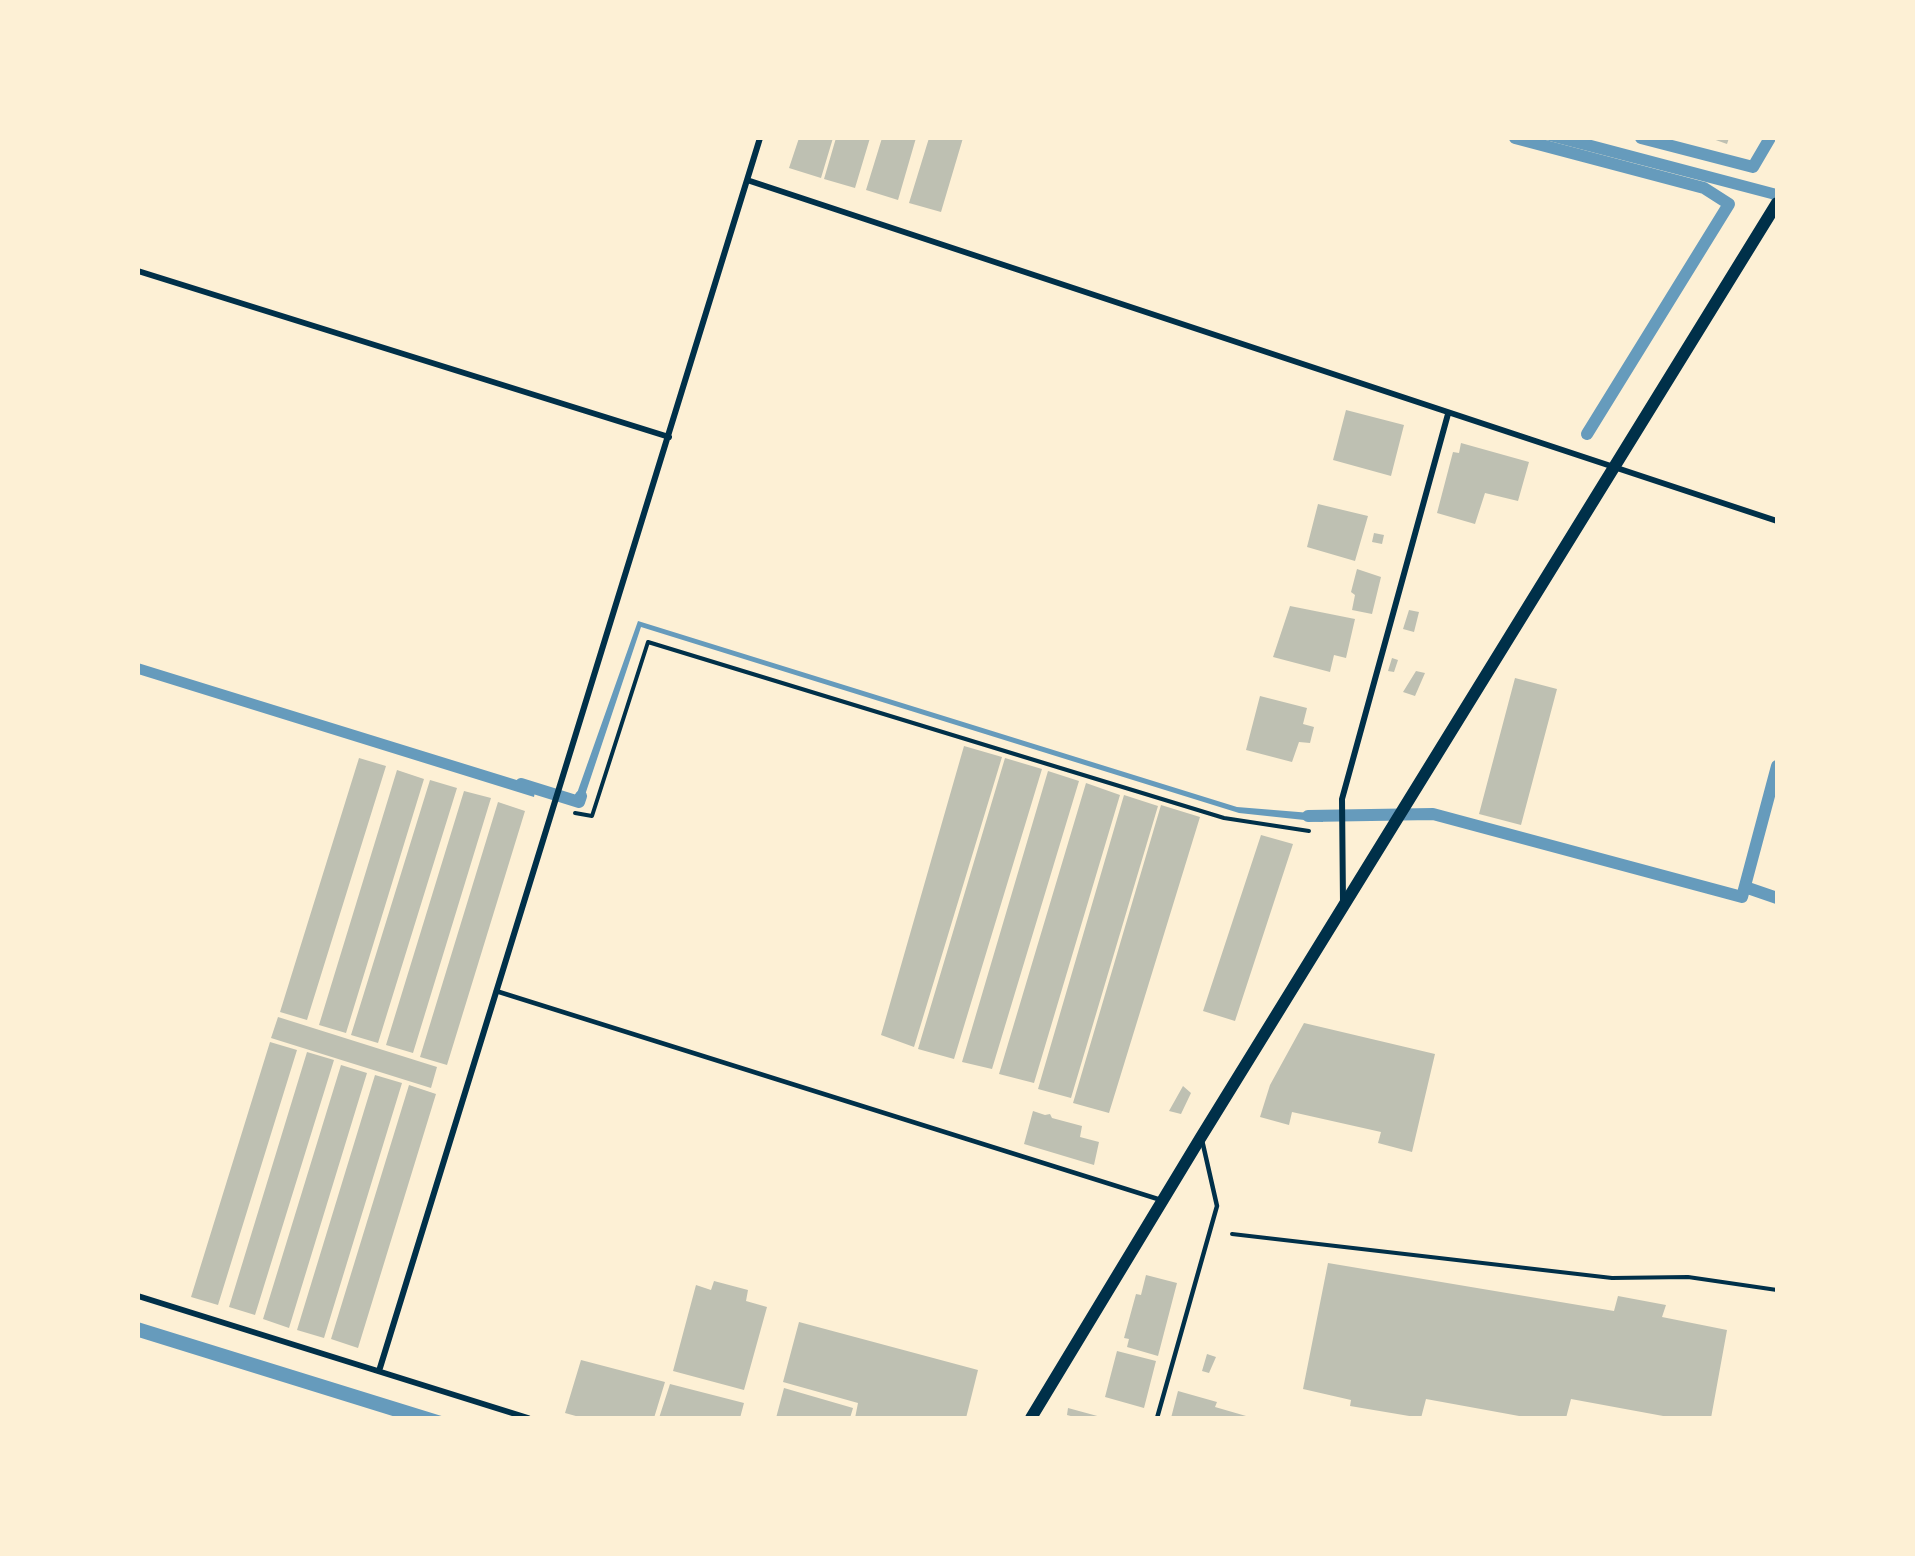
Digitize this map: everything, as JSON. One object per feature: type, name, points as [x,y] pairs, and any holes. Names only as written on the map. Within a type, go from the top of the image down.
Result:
[{"type":"main road","points":[[1031,1418],[1201,1137],[1777,203]]},
{"type":"street","points":[[379,1371],[760,138]]},
{"type":"street","points":[[747,180],[1612,469],[1777,521]]},
{"type":"street","points":[[138,271],[669,437]]},
{"type":"street","points":[[1343,909],[1342,798],[1448,414]]},
{"type":"street","points":[[138,1296],[528,1418]]},
{"type":"lane","points":[[496,991],[1163,1200]]},
{"type":"lane","points":[[1157,1418],[1217,1206],[1201,1137]]},
{"type":"path","points":[[554,809],[592,816],[648,642],[1224,818],[1309,831]]},
{"type":"path","points":[[1228,1233],[1612,1278],[1688,1277],[1777,1290]]},
{"type":"water","points":[[1538,138],[1584,138],[1777,189],[1777,203],[1771,199]]},
{"type":"water","points":[[638,621],[1237,807],[1323,814],[1323,822],[1239,813],[641,627],[583,801],[570,804],[571,797],[576,796]]},
{"type":"water","points":[[138,663],[536,786],[534,797],[138,674]]},
{"type":"water","points":[[138,1322],[448,1418],[399,1418],[138,1337]]},
{"type":"building","points":[[799,138],[833,138],[821,178],[789,168]]},
{"type":"building","points":[[836,138],[870,138],[855,188],[824,179]]},
{"type":"building","points":[[882,138],[916,138],[898,200],[866,190]]},
{"type":"building","points":[[929,138],[963,138],[941,212],[909,203]]},
{"type":"building","points":[[1710,138],[1729,138],[1727,144]]},
{"type":"building","points":[[1346,410],[1404,425],[1391,476],[1333,460]]},
{"type":"building","points":[[1461,443],[1529,462],[1518,501],[1485,493],[1475,524],[1437,513],[1453,452],[1459,453]]},
{"type":"building","points":[[1318,504],[1368,516],[1355,561],[1307,547]]},
{"type":"building","points":[[1374,533],[1384,535],[1382,544],[1372,542]]},
{"type":"building","points":[[1357,569],[1381,577],[1372,614],[1352,610],[1355,595],[1351,592]]},
{"type":"building","points":[[1290,606],[1355,619],[1346,658],[1334,655],[1330,672],[1273,657]]},
{"type":"building","points":[[1409,610],[1419,612],[1414,632],[1403,629]]},
{"type":"building","points":[[1392,658],[1398,660],[1394,672],[1388,671]]},
{"type":"building","points":[[1416,671],[1425,673],[1415,696],[1403,692]]},
{"type":"building","points":[[1515,678],[1557,689],[1521,825],[1479,814]]},
{"type":"building","points":[[1260,696],[1307,708],[1303,724],[1314,727],[1310,743],[1299,742],[1292,762],[1246,750]]},
{"type":"building","points":[[964,746],[1002,757],[914,1047],[881,1035]]},
{"type":"building","points":[[359,758],[386,766],[307,1020],[280,1012]]},
{"type":"building","points":[[1005,758],[1042,769],[954,1059],[918,1049]]},
{"type":"building","points":[[397,770],[424,779],[346,1033],[319,1025]]},
{"type":"building","points":[[1048,771],[1079,781],[992,1069],[962,1062]]},
{"type":"building","points":[[430,780],[457,788],[378,1043],[351,1035]]},
{"type":"building","points":[[1086,783],[1120,795],[1034,1083],[999,1074]]},
{"type":"building","points":[[464,791],[491,798],[413,1053],[386,1045]]},
{"type":"building","points":[[1124,795],[1158,806],[1071,1098],[1038,1089]]},
{"type":"building","points":[[498,802],[525,811],[447,1065],[420,1057]]},
{"type":"building","points":[[1161,805],[1200,817],[1109,1113],[1073,1103]]},
{"type":"building","points":[[1261,835],[1293,844],[1235,1021],[1203,1011]]},
{"type":"building","points":[[278,1017],[437,1067],[431,1088],[271,1038]]},
{"type":"building","points":[[1304,1023],[1435,1054],[1412,1152],[1378,1143],[1381,1132],[1292,1112],[1289,1125],[1260,1117],[1270,1085]]},
{"type":"building","points":[[270,1042],[297,1050],[218,1305],[191,1297]]},
{"type":"building","points":[[307,1052],[334,1060],[255,1315],[229,1307]]},
{"type":"building","points":[[341,1065],[367,1073],[289,1328],[263,1319]]},
{"type":"building","points":[[375,1075],[402,1083],[324,1338],[297,1330]]},
{"type":"building","points":[[409,1085],[436,1094],[358,1348],[331,1339]]},
{"type":"building","points":[[1183,1086],[1191,1093],[1181,1114],[1169,1111]]},
{"type":"building","points":[[1033,1111],[1045,1115],[1050,1114],[1052,1118],[1082,1126],[1080,1137],[1099,1142],[1094,1165],[1024,1144]]},
{"type":"building","points":[[1328,1263],[1614,1311],[1618,1296],[1666,1305],[1662,1317],[1727,1330],[1711,1418],[1674,1418],[1571,1399],[1566,1418],[1530,1418],[1426,1399],[1421,1418],[1350,1406],[1351,1400],[1303,1389]]},
{"type":"building","points":[[1146,1275],[1177,1283],[1158,1356],[1127,1347],[1129,1339],[1124,1338],[1136,1294],[1141,1295]]},
{"type":"building","points":[[714,1281],[748,1290],[746,1301],[767,1307],[744,1390],[673,1371],[696,1285],[711,1290]]},
{"type":"building","points":[[799,1322],[978,1370],[966,1418],[855,1418],[858,1403],[783,1382]]},
{"type":"building","points":[[1117,1351],[1156,1361],[1144,1408],[1105,1397]]},
{"type":"building","points":[[1207,1354],[1216,1357],[1209,1373],[1202,1371]]},
{"type":"building","points":[[581,1360],[665,1382],[654,1418],[583,1418],[565,1413]]},
{"type":"building","points":[[670,1384],[744,1403],[740,1418],[659,1418]]},
{"type":"building","points":[[784,1388],[853,1408],[850,1418],[776,1418]]},
{"type":"building","points":[[1178,1391],[1217,1402],[1215,1407],[1253,1418],[1171,1418]]},
{"type":"building","points":[[1068,1408],[1101,1418],[1078,1418],[1067,1415]]},
{"type":"waterway","points":[[1515,138],[1704,188],[1729,204],[1587,434]]},
{"type":"waterway","points":[[1641,138],[1753,167],[1770,138]]},
{"type":"waterway","points":[[1308,816],[1433,814],[1742,897],[1777,766]]},
{"type":"waterway","points":[[521,784],[579,802],[581,796]]},
{"type":"waterway","points":[[1745,887],[1777,898]]}]
